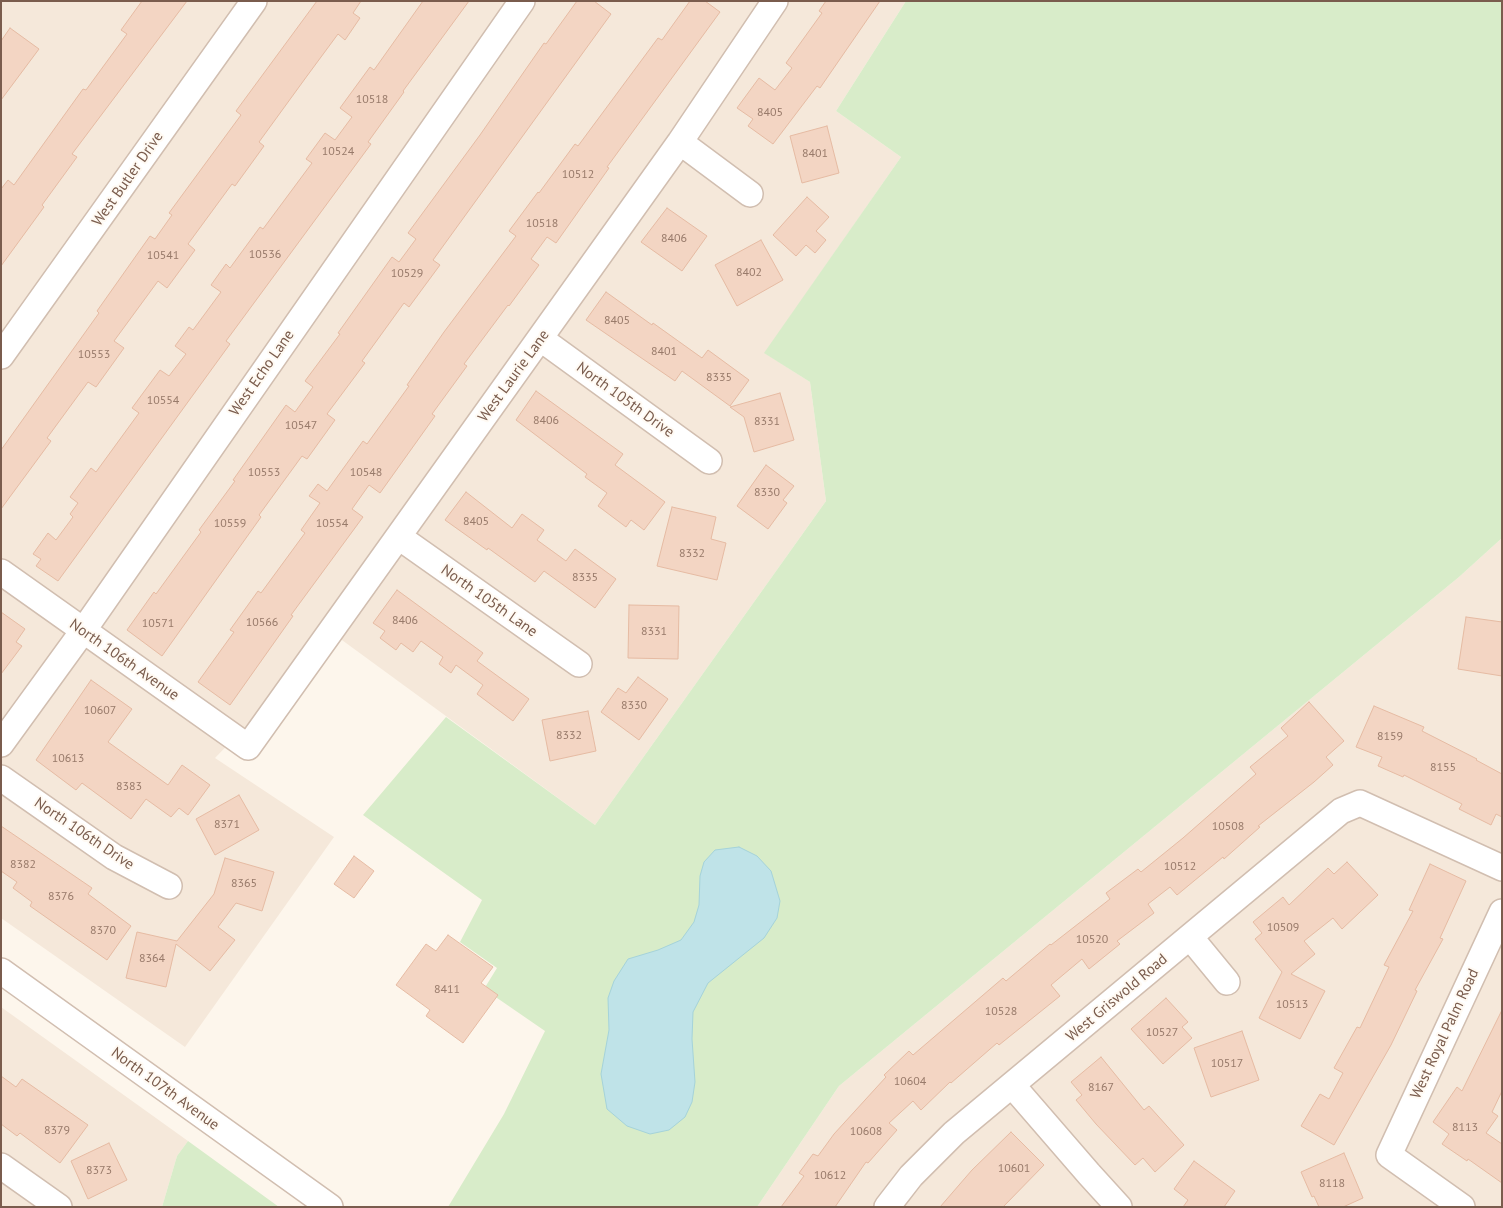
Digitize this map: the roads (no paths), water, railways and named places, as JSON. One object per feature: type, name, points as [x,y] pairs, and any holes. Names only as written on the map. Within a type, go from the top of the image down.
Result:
[{"type":"street","name":"West Butler Drive","points":[[1,356],[254,1]]},
{"type":"street","name":"West Echo Lane","points":[[1,744],[83,631],[522,1]]},
{"type":"street","name":"West Laurie Lane","points":[[248,747],[541,339],[680,142],[775,1]]},
{"type":"street","points":[[680,142],[750,194]]},
{"type":"street","name":"North 105th Drive","points":[[541,339],[709,461]]},
{"type":"street","name":"North 105th Lane","points":[[399,537],[579,664]]},
{"type":"street","name":"North 106th Avenue","points":[[1,572],[248,747]]},
{"type":"street","name":"North 106th Drive","points":[[1,778],[114,857],[169,886]]},
{"type":"street","name":"West Griswold Road","points":[[887,1207],[911,1176],[954,1133],[1341,811],[1360,803],[1502,868]]},
{"type":"street","name":"West Royal Palm Road","points":[[1462,1207],[1389,1155],[1502,912]]},
{"type":"street","points":[[1190,937],[1227,982]]},
{"type":"street","name":"North 107th Avenue","points":[[1,971],[330,1207]]},
{"type":"street","points":[[1012,1084],[1119,1207]]},
{"type":"street","points":[[1,1166],[59,1207]]},
{"type":"water","points":[[739,847],[757,856],[771,871],[780,901],[777,918],[764,938],[708,983],[693,1012],[692,1039],[695,1082],[692,1102],[685,1117],[669,1130],[650,1134],[627,1126],[607,1109],[601,1074],[609,1030],[608,998],[614,981],[628,959],[658,950],[681,940],[694,922],[699,905],[700,876],[704,862],[715,850]]}]
